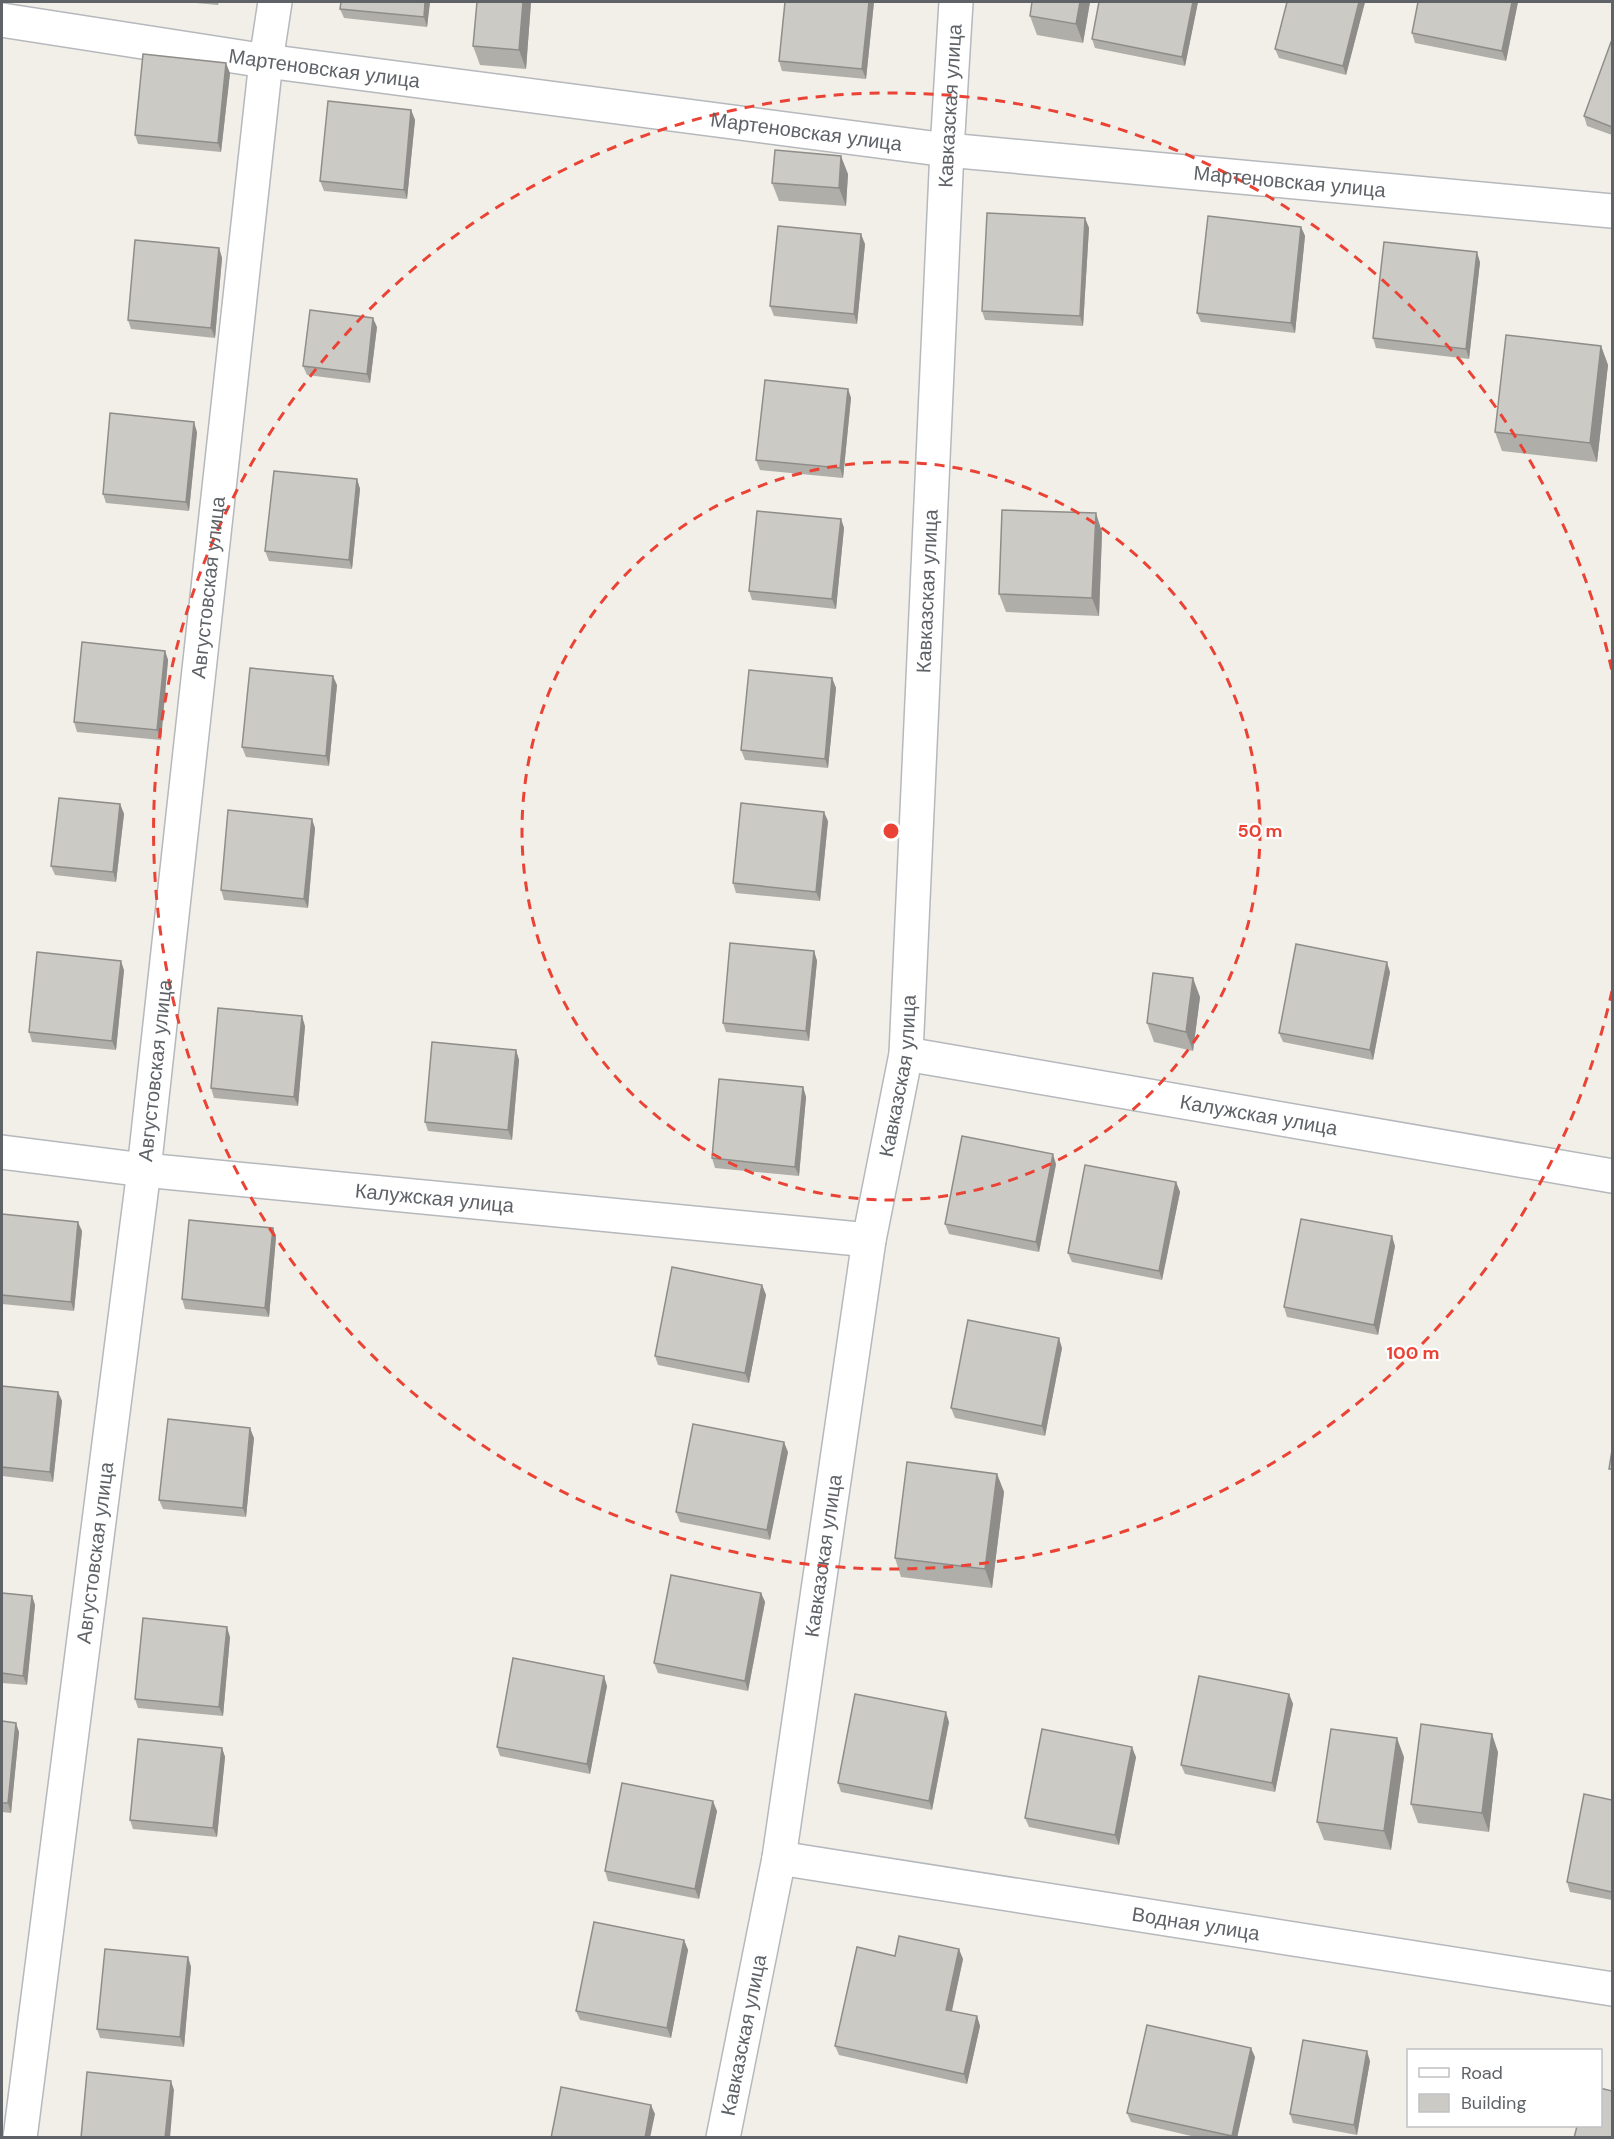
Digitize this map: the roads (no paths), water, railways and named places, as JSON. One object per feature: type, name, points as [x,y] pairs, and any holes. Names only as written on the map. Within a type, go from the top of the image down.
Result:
[{"type":"street","name":"Августовская улица","points":[[20,2138],[144,1170],[274,2]]},
{"type":"street","name":"Кавказская улица","points":[[723,2138],[779,1858],[869,1240],[906,1054],[947,150],[956,2]]},
{"type":"street","name":"Мартеновская улица","points":[[2,20],[266,61],[947,150],[1612,211]]},
{"type":"street","name":"Калужская улица","points":[[906,1054],[1612,1176]]},
{"type":"street","name":"Калужская улица","points":[[2,1152],[144,1170],[869,1240]]},
{"type":"street","name":"Водная улица","points":[[779,1858],[1612,1989]]}]
